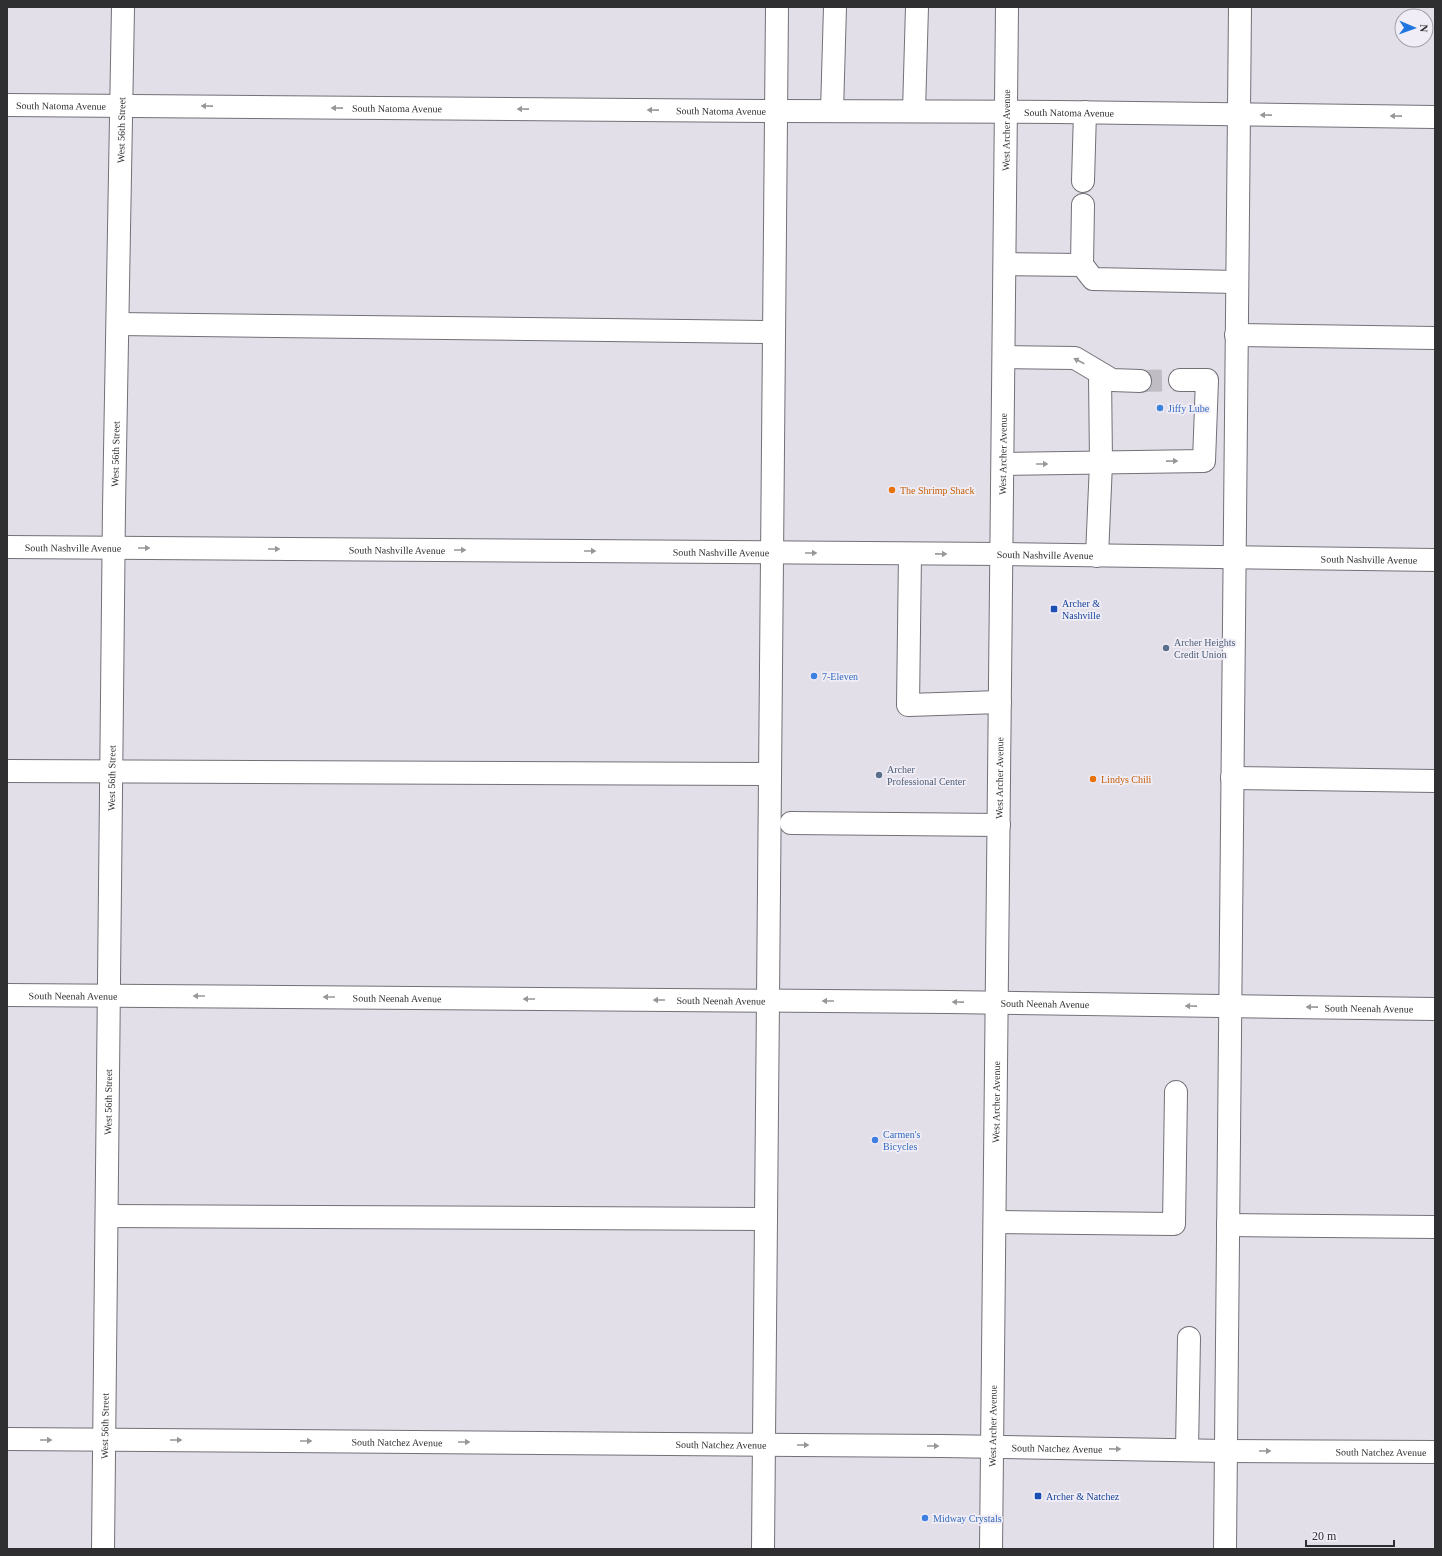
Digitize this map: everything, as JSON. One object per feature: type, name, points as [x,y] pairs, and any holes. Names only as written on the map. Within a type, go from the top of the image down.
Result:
[{"type":"street","name":"West 56th Street","points":[[103,1549],[108,1216],[114,548],[124,7]]},
{"type":"street","points":[[763,1549],[777,7]]},
{"type":"street","points":[[832,111],[835,7]]},
{"type":"street","points":[[914,111],[916,7]]},
{"type":"street","name":"West Archer Avenue","points":[[991,1549],[1007,7]]},
{"type":"street","points":[[1225,1549],[1236,282],[1240,7]]},
{"type":"street","name":"South Natoma Avenue","points":[[7,105],[776,112],[1085,112],[1435,117]]},
{"type":"street","points":[[1083,181],[1085,112]]},
{"type":"street","points":[[1083,205],[1082,265],[1093,279],[1236,282]]},
{"type":"street","points":[[1005,264],[1082,265]]},
{"type":"street","points":[[118,324],[774,332]]},
{"type":"street","points":[[1236,335],[1435,338]]},
{"type":"street","points":[[1004,357],[1075,358],[1112,380],[1140,381]]},
{"type":"street","points":[[1097,556],[1101,463],[1100,374]]},
{"type":"street","points":[[1003,464],[1204,461],[1206,380],[1180,380]]},
{"type":"street","name":"South Nashville Avenue","points":[[7,547],[1002,554],[1435,560]]},
{"type":"street","points":[[910,554],[908,705],[1000,702]]},
{"type":"street","points":[[7,771],[770,774]]},
{"type":"street","points":[[1232,778],[1435,781]]},
{"type":"street","points":[[791,823],[999,825]]},
{"type":"street","name":"South Neenah Avenue","points":[[7,995],[997,1002],[1230,1007],[1435,1009]]},
{"type":"street","points":[[994,1222],[1174,1224],[1176,1092]]},
{"type":"street","points":[[108,1216],[766,1219]]},
{"type":"street","points":[[1228,1225],[1435,1227]]},
{"type":"street","points":[[1187,1450],[1189,1338]]},
{"type":"street","name":"South Natchez Avenue","points":[[7,1439],[764,1444],[1226,1451],[1435,1452]]},
{"type":"tunnel","points":[[1140,381],[1180,380]]},
{"type":"place","name":"Jiffy Lube","points":[[1160,408]]},
{"type":"place","name":"The Shrimp Shack","points":[[892,490]]},
{"type":"place","name":"Archer & Nashville","points":[[1054,609]]},
{"type":"place","name":"Archer Heights Credit Union","points":[[1166,648]]},
{"type":"place","name":"7-Eleven","points":[[814,676]]},
{"type":"place","name":"Archer Professional Center","points":[[879,775]]},
{"type":"place","name":"Lindys Chili","points":[[1093,779]]},
{"type":"place","name":"Carmen's Bicycles","points":[[875,1140]]},
{"type":"place","name":"Archer & Natchez","points":[[1038,1496]]},
{"type":"place","name":"Midway Crystals","points":[[925,1518]]}]
